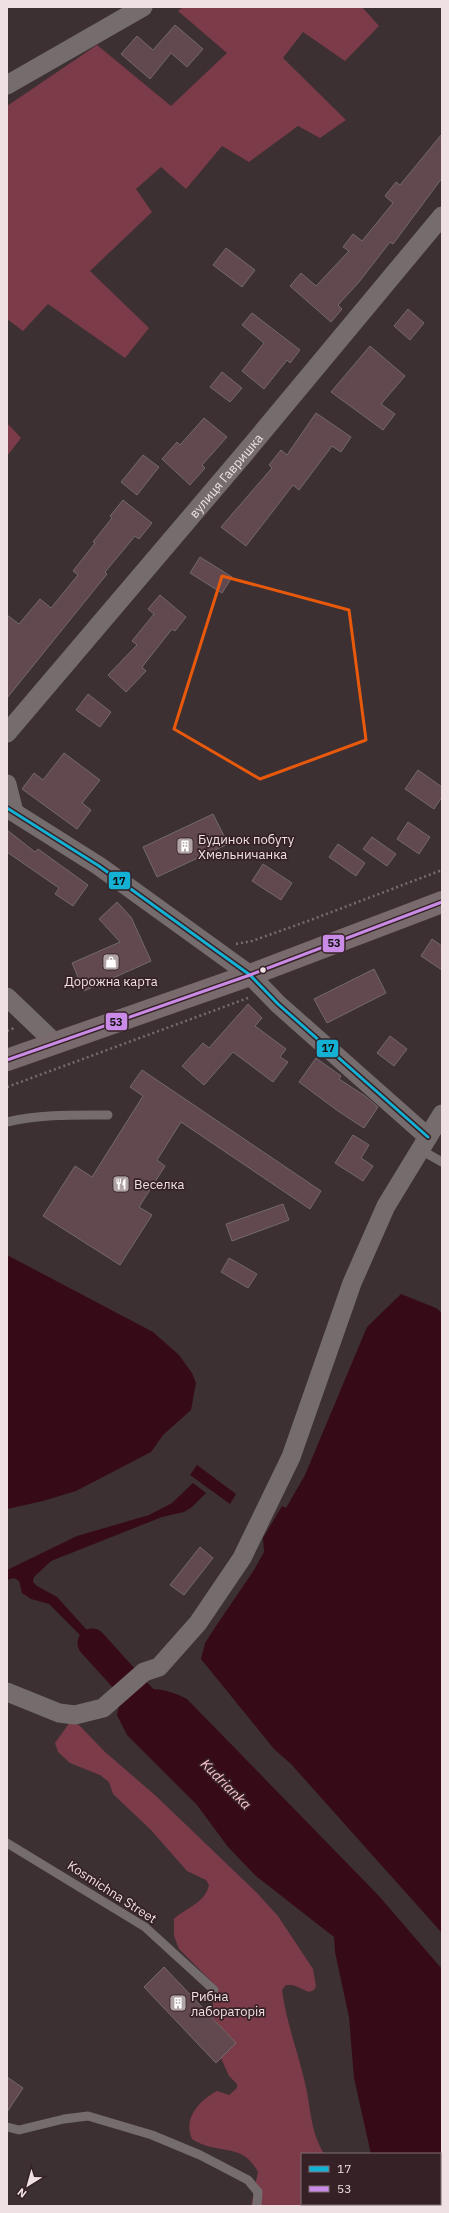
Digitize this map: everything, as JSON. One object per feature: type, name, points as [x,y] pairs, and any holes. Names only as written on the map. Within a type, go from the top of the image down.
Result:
[{"type":"main road","points":[[7,1060],[250,975],[442,902]]},
{"type":"street","points":[[7,85],[143,7]]},
{"type":"street","name":"вулиця Гавришка","points":[[7,733],[245,453],[442,216]]},
{"type":"street","points":[[7,784],[10,810],[99,866],[250,975],[424,1143]]},
{"type":"street","points":[[11,1002],[55,1043]]},
{"type":"street","points":[[7,1692],[59,1713],[75,1715],[104,1708],[144,1672],[159,1667],[198,1622],[242,1558],[291,1457],[350,1287],[386,1206],[442,1114]]},
{"type":"lane","points":[[7,1122],[46,1116],[108,1115]]},
{"type":"lane","points":[[424,1143],[442,1162]]},
{"type":"lane","name":"Kosmichna Street","points":[[7,1842],[145,1927],[214,1990]]},
{"type":"lane","points":[[7,2127],[19,2130],[64,2119],[88,2116],[152,2135],[200,2155],[248,2180],[258,2192],[257,2206]]},
{"type":"path","points":[[212,948],[252,941],[442,870]]},
{"type":"path","points":[[7,1087],[265,991]]},
{"type":"highlighted area","points":[[222,576],[349,610],[366,740],[260,779],[174,729]]},
{"type":"shaded area","points":[[183,7],[362,7],[379,26],[345,61],[303,32],[283,58],[346,120],[320,138],[298,126],[249,162],[222,146],[186,189],[161,167],[136,189],[152,212],[90,271],[149,328],[125,358],[48,304],[23,331],[7,319],[7,106],[97,45],[171,106],[227,53],[178,11]]},
{"type":"shaded area","points":[[7,423],[21,438],[7,456]]},
{"type":"shaded area","points":[[70,1722],[79,1725],[105,1752],[156,1796],[256,1892],[278,1916],[313,1969],[316,1986],[314,1990],[309,1992],[293,1985],[286,1985],[282,1990],[287,2017],[307,2092],[314,2132],[323,2153],[301,2153],[301,2205],[383,2206],[251,2206],[258,2172],[252,2162],[237,2152],[211,2147],[192,2139],[190,2131],[191,2117],[199,2105],[217,2091],[229,2095],[237,2088],[237,2084],[229,2076],[221,2058],[236,2043],[213,2018],[213,1999],[217,1987],[179,1949],[174,1936],[174,1919],[200,1901],[209,1885],[206,1880],[187,1871],[151,1830],[113,1794],[109,1782],[100,1775],[70,1763],[58,1752],[55,1743]]},
{"type":"water","points":[[7,1255],[153,1332],[179,1355],[192,1373],[196,1383],[191,1410],[163,1435],[151,1452],[76,1491],[43,1501],[7,1509]]},
{"type":"water","points":[[401,1294],[436,1308],[442,1313],[442,1933],[291,1764],[274,1749],[201,1659],[205,1643],[254,1570],[264,1552],[263,1538],[282,1506],[286,1508],[305,1475],[367,1327]]},
{"type":"water","points":[[197,1465],[236,1494],[230,1504],[190,1475]]},
{"type":"water","points":[[193,1483],[206,1493],[192,1507],[184,1512],[162,1517],[51,1561],[34,1577],[33,1582],[37,1586],[57,1597],[123,1670],[116,1676],[78,1633],[49,1604],[31,1599],[22,1593],[19,1581],[14,1578],[7,1580],[7,1570],[77,1536],[149,1515],[172,1503]]},
{"type":"water","points":[[136,1684],[142,1691],[153,1689],[165,1690],[187,1699],[378,1895],[442,1969],[442,2206],[383,2206],[441,2205],[441,2153],[371,2153],[354,2078],[349,2017],[335,1952],[334,1937],[256,1876],[228,1847],[197,1805],[127,1735],[117,1715],[119,1705],[124,1698],[137,1714],[141,1710],[126,1693]]},
{"type":"building","points":[[175,25],[203,49],[187,67],[171,53],[150,79],[121,54],[137,36],[153,50]]},
{"type":"building","points":[[442,134],[442,178],[393,244],[390,242],[359,282],[338,305],[342,309],[331,322],[290,286],[301,273],[316,286],[349,251],[343,247],[353,234],[362,241],[393,203],[385,196],[396,182],[400,185]]},
{"type":"building","points":[[226,248],[255,270],[242,287],[213,265]]},
{"type":"building","points":[[408,309],[424,323],[410,340],[394,326]]},
{"type":"building","points":[[252,313],[300,350],[290,363],[287,360],[264,389],[242,371],[264,343],[242,325]]},
{"type":"building","points":[[370,346],[405,376],[381,404],[395,414],[383,430],[331,392]]},
{"type":"building","points":[[222,372],[242,388],[230,402],[210,387]]},
{"type":"building","points":[[316,413],[351,437],[341,452],[332,446],[299,490],[293,485],[246,546],[221,527],[272,468],[269,465],[281,450],[287,455]]},
{"type":"building","points":[[204,418],[227,437],[202,465],[205,468],[190,485],[162,459],[177,442],[180,445]]},
{"type":"building","points":[[143,455],[159,467],[137,495],[121,482]]},
{"type":"building","points":[[123,500],[152,523],[139,539],[135,536],[105,572],[107,574],[7,698],[7,615],[19,624],[40,599],[51,608],[78,575],[73,571],[95,543],[93,542],[112,518],[110,516]]},
{"type":"building","points":[[200,557],[232,577],[222,593],[190,573]]},
{"type":"building","points":[[160,595],[186,617],[175,631],[172,629],[142,667],[146,671],[126,692],[108,675],[137,645],[132,641],[154,614],[148,609]]},
{"type":"building","points":[[88,694],[111,712],[100,727],[76,710]]},
{"type":"building","points":[[64,753],[100,780],[82,803],[91,810],[77,829],[22,789],[34,773],[43,780]]},
{"type":"building","points":[[418,770],[442,787],[442,797],[434,809],[405,789]]},
{"type":"building","name":"Будинок побуту Хмельничанка","points":[[213,814],[228,844],[157,877],[143,847]]},
{"type":"building","points":[[408,822],[430,837],[419,854],[397,839]]},
{"type":"building","points":[[7,830],[35,852],[38,849],[88,885],[73,906],[55,894],[59,888],[7,852]]},
{"type":"building","points":[[372,837],[396,854],[387,866],[363,849]]},
{"type":"building","points":[[338,844],[365,863],[356,876],[329,857]]},
{"type":"building","points":[[263,864],[292,883],[281,900],[252,881]]},
{"type":"building","points":[[117,902],[131,917],[151,961],[84,991],[72,963],[120,942],[99,919]]},
{"type":"building","points":[[432,939],[442,946],[442,970],[421,956]]},
{"type":"building","points":[[374,969],[386,993],[327,1023],[314,999]]},
{"type":"building","points":[[248,1004],[262,1018],[255,1026],[286,1049],[280,1057],[288,1062],[273,1082],[233,1052],[204,1085],[182,1066],[203,1043],[209,1048]]},
{"type":"building","points":[[390,1036],[407,1049],[394,1066],[377,1053]]},
{"type":"building","points":[[316,1058],[341,1076],[339,1079],[365,1096],[378,1107],[364,1128],[299,1082]]},
{"type":"building","points":[[142,1070],[321,1191],[310,1209],[181,1122],[157,1160],[165,1166],[139,1207],[152,1215],[120,1265],[43,1216],[75,1166],[92,1177],[143,1096],[130,1087]]},
{"type":"building","points":[[353,1135],[369,1145],[361,1158],[373,1166],[363,1181],[335,1163]]},
{"type":"building","points":[[283,1204],[289,1220],[232,1241],[226,1224]]},
{"type":"building","points":[[229,1258],[257,1274],[248,1288],[221,1272]]},
{"type":"building","points":[[200,1547],[213,1558],[184,1595],[170,1585]]},
{"type":"building","name":"Рибна лабораторія","points":[[164,1967],[236,2043],[216,2063],[144,1987]]},
{"type":"building","points":[[7,2077],[23,2088],[7,2112]]},
{"type":"waterway","name":"Kudrianka","points":[[92,1643],[150,1707]]},
{"type":"transit line","name":"17","points":[[7,808],[99,866],[250,975],[278,1004],[428,1137]]},
{"type":"transit line","name":"53","points":[[7,1060],[250,975],[442,902]]},
{"type":"place","name":"Будинок побуту Хмельничанка","points":[[185,846]]},
{"type":"place","name":"Дорожна карта","points":[[111,962]]},
{"type":"place","name":"Веселка","points":[[121,1184]]},
{"type":"place","name":"Рибна лабораторія","points":[[178,2003]]}]
